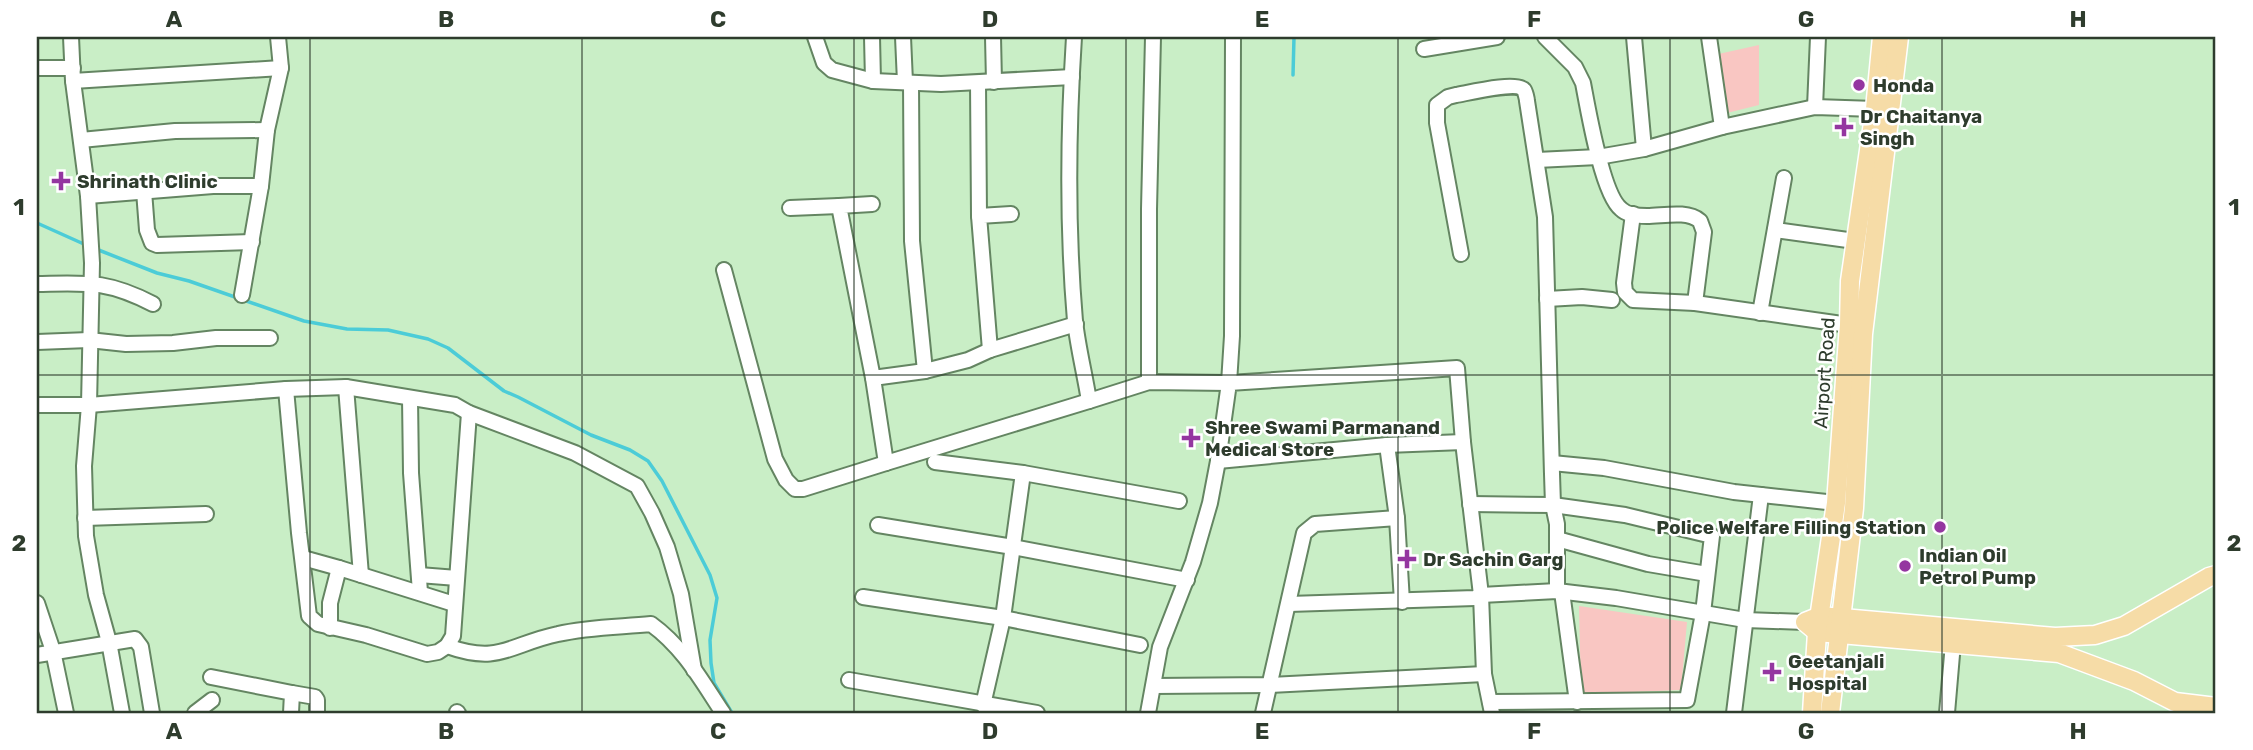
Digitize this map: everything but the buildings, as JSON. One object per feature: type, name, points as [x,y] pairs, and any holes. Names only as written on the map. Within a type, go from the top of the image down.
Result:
[{"type":"main road","name":"Airport Road","points":[[1830,713],[1840,626],[1850,281],[1875,109],[1882,37]]},
{"type":"main road","name":"Airport Road","points":[[1812,713],[1814,623],[1845,505],[1899,37]]},
{"type":"main road","points":[[1840,626],[2055,637],[2095,635],[2123,626],[2216,575]]},
{"type":"main road","points":[[1814,623],[1953,643],[2059,653],[2134,681],[2175,702],[2216,707]]},
{"type":"street","points":[[71,37],[73,75],[89,196],[92,263],[89,405],[84,467],[85,518],[88,553],[122,713]]},
{"type":"street","points":[[242,295],[261,186],[267,130],[281,68],[278,37]]},
{"type":"street","points":[[815,37],[824,64],[873,82],[978,83],[1072,77]]},
{"type":"street","points":[[872,37],[873,82]]},
{"type":"street","points":[[903,37],[908,83],[912,241],[925,371]]},
{"type":"street","points":[[993,37],[994,82]]},
{"type":"street","points":[[1074,37],[1070,225],[1076,324],[1089,401]]},
{"type":"street","points":[[1149,382],[1153,37]]},
{"type":"street","points":[[1148,713],[1160,647],[1202,534],[1218,461],[1229,383],[1232,324],[1233,37]]},
{"type":"street","points":[[1424,49],[1497,37]]},
{"type":"street","points":[[1545,37],[1579,74],[1583,83],[1598,157],[1616,204],[1622,211],[1633,215],[1688,215],[1700,220],[1704,232],[1695,303]]},
{"type":"street","points":[[1634,37],[1644,149]]},
{"type":"street","points":[[1709,37],[1722,127]]},
{"type":"street","points":[[1815,107],[1818,37]]},
{"type":"street","points":[[37,68],[73,75],[281,68]]},
{"type":"street","points":[[978,83],[979,216],[990,350]]},
{"type":"street","points":[[1461,254],[1437,123],[1437,106],[1448,97],[1509,86],[1521,87],[1527,101],[1545,217],[1553,505],[1557,524],[1559,592],[1577,702]]},
{"type":"street","points":[[1537,160],[1598,157],[1644,149],[1722,127],[1815,107],[1875,109]]},
{"type":"street","points":[[81,140],[174,131],[267,130]]},
{"type":"street","points":[[1760,313],[1784,178]]},
{"type":"street","points":[[89,196],[213,186],[261,186]]},
{"type":"street","points":[[144,191],[147,230],[152,243],[252,242]]},
{"type":"street","points":[[790,208],[872,204]]},
{"type":"street","points":[[839,206],[873,379],[886,463]]},
{"type":"street","points":[[979,216],[1010,214]]},
{"type":"street","points":[[1633,215],[1624,283],[1625,292],[1633,300],[1695,303],[1849,325]]},
{"type":"street","points":[[1775,230],[1855,241]]},
{"type":"street","points":[[724,270],[775,459],[794,489],[803,489],[1149,382],[1229,383],[1457,368],[1463,442],[1481,595],[1484,674],[1491,708],[1577,702],[1687,700],[1703,613],[1712,536],[1625,515],[1553,505],[1471,504]]},
{"type":"street","points":[[37,284],[92,283],[120,288],[153,303]]},
{"type":"street","points":[[1547,299],[1582,297],[1612,300]]},
{"type":"street","points":[[873,379],[925,371],[968,360],[990,350],[1076,324]]},
{"type":"street","points":[[37,342],[89,340],[127,344],[216,338],[270,338]]},
{"type":"street","points":[[37,405],[89,405],[286,388],[346,387],[455,405],[469,413],[575,453],[637,486],[652,513],[681,594],[694,670]]},
{"type":"street","points":[[346,387],[361,575]]},
{"type":"street","points":[[286,388],[309,616],[318,624],[330,628],[366,635],[427,654],[438,652],[447,646],[453,636],[469,413]]},
{"type":"street","points":[[410,398],[411,473],[420,592]]},
{"type":"street","points":[[1218,461],[1387,445],[1463,442]]},
{"type":"street","points":[[1387,445],[1397,518],[1402,602]]},
{"type":"street","points":[[935,463],[1023,473],[1179,501]]},
{"type":"street","points":[[1552,464],[1604,468],[1761,495],[1845,505]]},
{"type":"street","points":[[983,705],[1003,618],[1023,473]]},
{"type":"street","points":[[1734,713],[1761,495]]},
{"type":"street","points":[[85,518],[206,514]]},
{"type":"street","points":[[1263,713],[1301,540],[1308,527],[1315,524],[1397,518]]},
{"type":"street","points":[[878,525],[1187,580]]},
{"type":"street","points":[[1557,539],[1648,564],[1707,574]]},
{"type":"street","points":[[303,558],[454,604]]},
{"type":"street","points":[[330,628],[330,603],[339,569]]},
{"type":"street","points":[[419,575],[457,578]]},
{"type":"street","points":[[1289,604],[1402,602],[1559,592],[1616,598],[1745,620],[1814,623]]},
{"type":"street","points":[[863,597],[1003,618],[1140,645]]},
{"type":"street","points":[[37,603],[53,651],[66,713]]},
{"type":"street","points":[[447,646],[465,652],[496,654],[558,634],[651,624],[686,656],[723,713]]},
{"type":"street","points":[[37,655],[128,639],[139,642],[152,713]]},
{"type":"street","points":[[1947,713],[1953,643]]},
{"type":"street","points":[[1154,686],[1270,685],[1484,674]]},
{"type":"street","points":[[211,677],[315,697],[317,713]]},
{"type":"street","points":[[849,680],[1037,713]]},
{"type":"street","points":[[291,713],[292,693]]},
{"type":"street","points":[[195,713],[212,700]]},
{"type":"shaded area","points":[[1759,45],[1759,105],[1723,114],[1714,55]]},
{"type":"shaded area","points":[[1579,606],[1687,622],[1681,690],[1581,694]]},
{"type":"waterway","points":[[1293,75],[1294,37]]},
{"type":"waterway","points":[[37,223],[86,245]]},
{"type":"waterway","points":[[96,249],[157,273],[189,281],[304,321],[347,329],[388,330],[428,339],[448,348],[504,391],[648,461],[662,481],[710,575],[717,598],[710,640],[714,683],[732,713]]},
{"type":"place","name":"Honda","points":[[1859,85]]},
{"type":"place","name":"Dr Chaitanya Singh","points":[[1844,127]]},
{"type":"place","name":"Shrinath Clinic","points":[[61,181]]},
{"type":"place","name":"Shree Swami Parmanand Medical Store","points":[[1191,438]]},
{"type":"place","name":"Police Welfare Filling Station","points":[[1940,527]]},
{"type":"place","name":"Dr Sachin Garg","points":[[1407,559]]},
{"type":"place","name":"Indian Oil Petrol Pump","points":[[1905,566]]},
{"type":"place","name":"Geetanjali Hospital","points":[[1772,672]]}]
